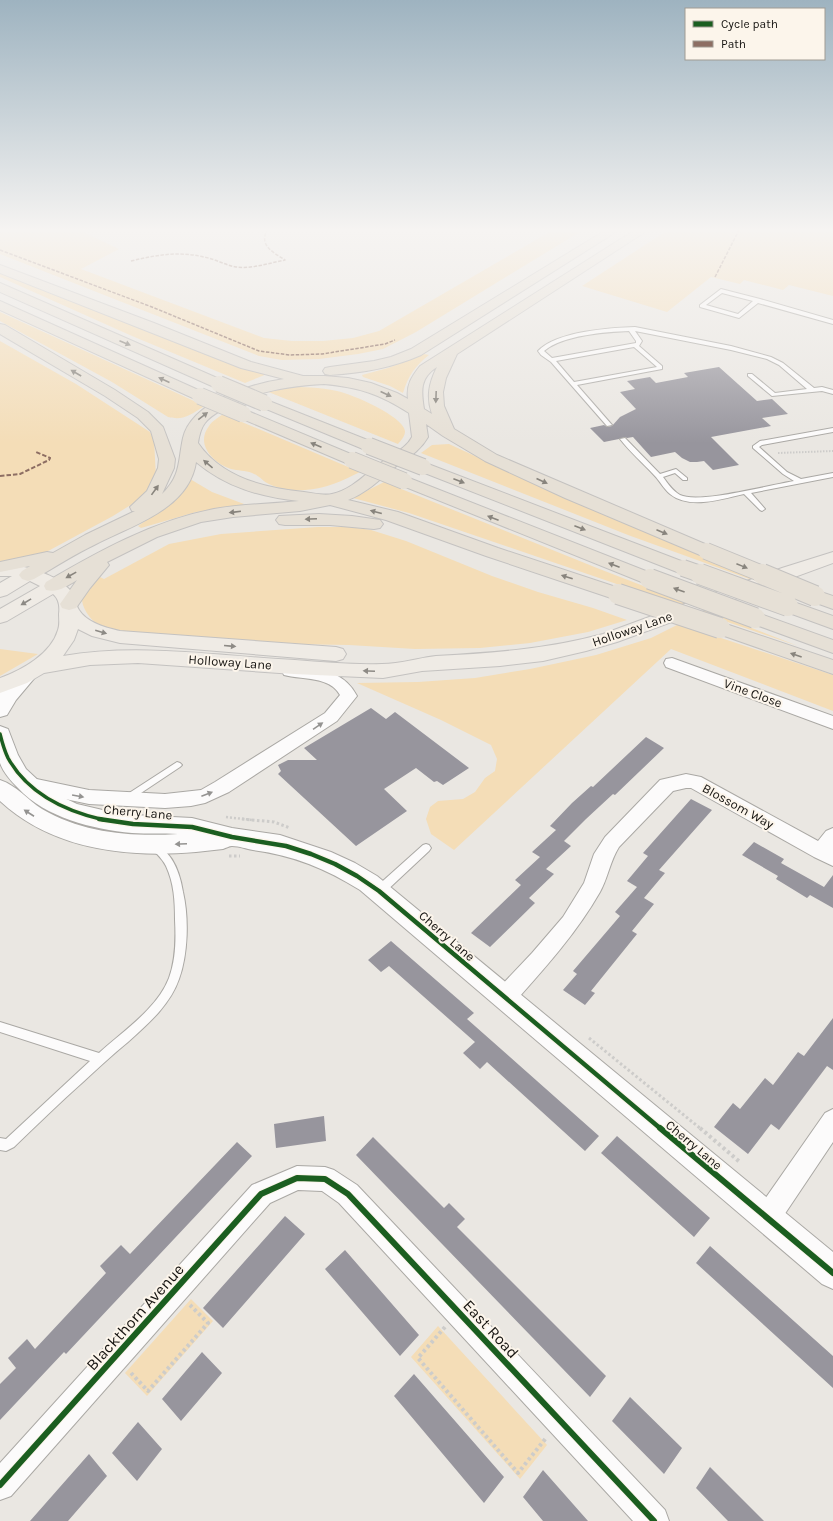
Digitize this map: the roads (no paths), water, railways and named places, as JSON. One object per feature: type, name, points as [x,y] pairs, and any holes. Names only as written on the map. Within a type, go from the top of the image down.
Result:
[{"type":"highway","points":[[31,301],[119,341],[264,403],[423,468],[683,568],[833,623]]},
{"type":"highway","points":[[81,301],[246,365],[344,388],[367,397],[404,418],[418,429]]},
{"type":"highway","points":[[232,400],[259,382],[286,375],[363,368],[392,361],[416,352],[498,301]]},
{"type":"highway","points":[[53,586],[114,552],[165,528],[214,514],[293,507],[329,500],[358,489],[372,480],[386,466],[415,445],[420,436],[418,429],[418,412],[414,392],[418,378],[429,365],[531,301]]},
{"type":"highway","points":[[0,306],[200,396],[404,482],[650,579],[833,647]]},
{"type":"highway","points":[[205,348],[270,366],[300,368],[324,366],[359,362],[386,356],[408,348],[464,322]]},
{"type":"highway","points":[[0,328],[110,393],[144,416],[158,430],[166,459],[166,468],[159,484],[146,500],[107,526],[91,539]]},
{"type":"highway","points":[[448,433],[437,411],[436,392],[438,379],[449,361],[451,352]]},
{"type":"highway","points":[[28,575],[91,539],[146,512],[169,497],[184,479],[192,431],[197,421],[210,410],[270,386],[307,380],[340,381],[363,385],[392,396],[478,452],[501,463],[706,551],[833,603]]},
{"type":"highway","points":[[110,393],[140,404],[163,420],[172,433],[182,459],[187,466],[202,478],[220,489],[248,499],[272,500],[307,497],[343,486],[386,466]]},
{"type":"highway","points":[[191,444],[203,460],[212,468],[234,481],[268,491],[329,500],[392,516],[492,552],[833,667]]},
{"type":"highway","points":[[145,537],[228,525],[306,519],[336,519],[373,523],[451,546],[492,552]]},
{"type":"highway","points":[[69,608],[95,569],[114,552]]},
{"type":"highway","points":[[0,569],[66,553]]},
{"type":"main road","name":"Holloway Lane","points":[[32,671],[90,658],[113,656],[144,656],[294,667],[383,671],[422,664],[522,657],[586,645],[633,630],[788,572],[833,557]]},
{"type":"main road","name":"Holloway Lane","points":[[0,569],[39,578],[61,591],[67,597],[69,608],[77,620],[94,630],[120,637],[383,657],[422,664]]},
{"type":"main road","points":[[0,591],[28,575]]},
{"type":"main road","points":[[0,617],[53,586]]},
{"type":"main road","points":[[0,686],[32,671],[51,656],[68,631],[69,608]]},
{"type":"street","points":[[27,784],[89,797],[165,801],[191,799],[205,796],[222,788],[332,717],[349,696],[347,690],[342,684],[329,678],[228,662]]},
{"type":"street","name":"Vine Close","points":[[672,663],[833,723]]},
{"type":"street","points":[[0,710],[7,696],[32,671]]},
{"type":"street","name":"Cherry Lane","points":[[0,734],[9,759],[18,775],[27,784],[52,802],[82,816],[122,822],[200,828],[233,850]]},
{"type":"street","name":"Blossom Way","points":[[504,998],[540,959],[570,923],[593,886],[604,854],[612,842],[667,785],[686,781],[696,782],[827,855]]},
{"type":"street","name":"Cherry Lane","points":[[0,788],[16,804],[28,813],[63,831],[79,836],[113,843],[146,845],[196,843],[233,850],[286,846],[308,852],[358,876],[379,890],[504,998],[833,1273]]},
{"type":"street","points":[[827,855],[833,836]]},
{"type":"street","points":[[767,1218],[833,1121]]},
{"type":"street","name":"Blackthorn Avenue","points":[[0,1485],[262,1194],[297,1178]]},
{"type":"street","name":"East Road","points":[[297,1178],[325,1179],[348,1194],[654,1521]]},
{"type":"lane","points":[[708,301],[702,306],[739,316],[757,301]]},
{"type":"lane","points":[[761,301],[833,322]]},
{"type":"lane","points":[[609,425],[552,361],[543,354],[541,351],[544,347],[566,338],[622,329],[651,332],[731,348],[769,358],[781,364],[812,390]]},
{"type":"lane","points":[[552,361],[638,344],[639,341],[631,329]]},
{"type":"lane","points":[[572,384],[660,368],[635,345]]},
{"type":"lane","points":[[750,375],[774,395],[822,389],[833,392]]},
{"type":"lane","points":[[800,481],[785,473],[755,447],[760,443],[833,430]]},
{"type":"lane","points":[[623,439],[676,496],[694,500],[705,500],[833,475]]},
{"type":"lane","points":[[658,476],[676,471],[684,479]]},
{"type":"lane","points":[[746,492],[762,509]]},
{"type":"lane","points":[[126,799],[177,765]]},
{"type":"lane","points":[[0,1144],[6,1145],[10,1143],[63,1092],[101,1059],[161,1002],[174,979],[180,955],[180,900],[176,879],[169,863],[161,852],[146,845]]},
{"type":"lane","points":[[379,890],[426,848]]},
{"type":"lane","points":[[0,1027],[101,1059]]}]
